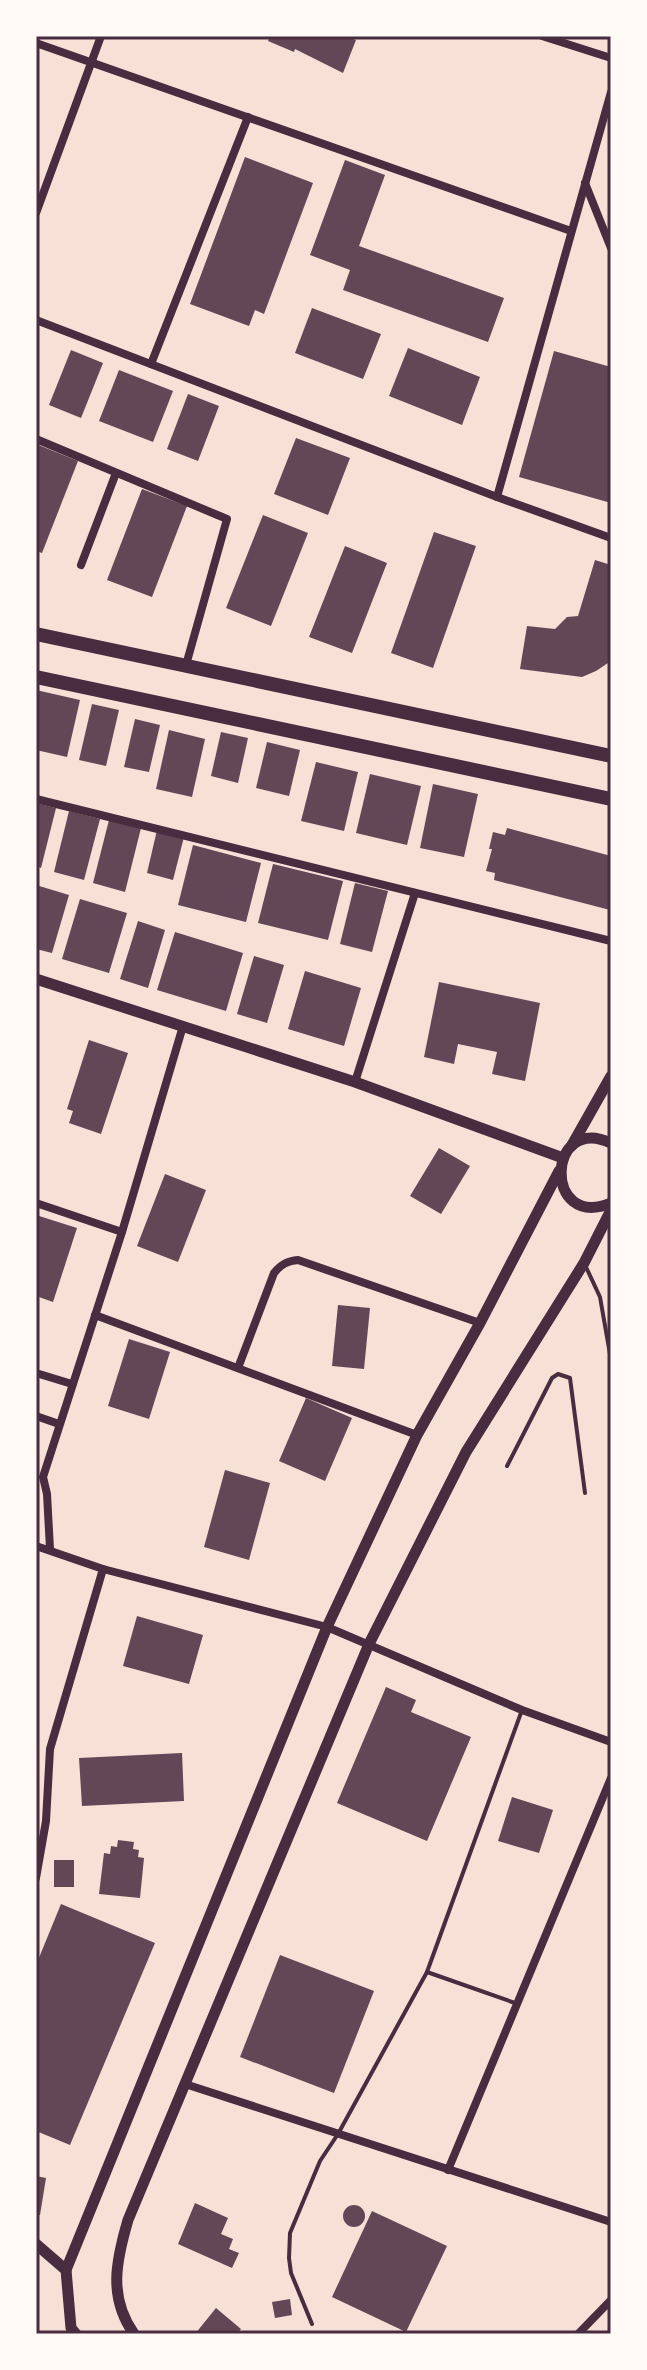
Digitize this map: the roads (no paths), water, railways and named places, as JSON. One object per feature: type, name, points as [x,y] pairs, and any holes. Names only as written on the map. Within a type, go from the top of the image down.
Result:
[{"type":"main road","points":[[36,634],[611,756]]},
{"type":"main road","points":[[36,677],[611,799]]},
{"type":"street","points":[[36,213],[101,36]]},
{"type":"street","points":[[542,36],[611,58]]},
{"type":"street","points":[[36,43],[571,231]]},
{"type":"street","points":[[497,497],[611,92]]},
{"type":"street","points":[[151,364],[248,117]]},
{"type":"street","points":[[585,183],[611,248]]},
{"type":"street","points":[[36,320],[611,538]]},
{"type":"street","points":[[36,439],[227,519],[186,665]]},
{"type":"street","points":[[81,565],[116,473]]},
{"type":"street","points":[[36,799],[611,941]]},
{"type":"street","points":[[355,1082],[415,893]]},
{"type":"street","points":[[36,979],[355,1082],[563,1158]]},
{"type":"street","points":[[50,1549],[47,1494],[40,1481],[122,1232],[183,1026]]},
{"type":"street","points":[[76,2334],[71,2328],[66,2270],[327,1627],[417,1435],[480,1323],[563,1158],[611,1076]]},
{"type":"street","points":[[571,1147],[596,1138],[611,1143]]},
{"type":"street","points":[[559,1171],[563,1188],[575,1202],[592,1207],[611,1203]]},
{"type":"street","points":[[36,1203],[122,1232]]},
{"type":"street","points":[[134,2334],[120,2310],[115,2283],[128,2220],[369,1644],[466,1452],[584,1263],[611,1210]]},
{"type":"street","points":[[238,1368],[274,1273],[282,1264],[292,1260],[480,1323]]},
{"type":"street","points":[[95,1315],[417,1435]]},
{"type":"street","points":[[36,1373],[72,1384]]},
{"type":"street","points":[[36,1416],[59,1424]]},
{"type":"street","points":[[36,1546],[103,1569],[327,1627],[522,1710],[611,1742]]},
{"type":"street","points":[[36,1878],[46,1821],[50,1749],[103,1569]]},
{"type":"street","points":[[448,2170],[611,1778]]},
{"type":"street","points":[[185,2084],[611,2222]]},
{"type":"street","points":[[36,2244],[66,2270]]},
{"type":"street","points":[[578,2334],[611,2300]]},
{"type":"lane","points":[[584,1263],[597,1288],[611,1360]]},
{"type":"lane","points":[[507,1466],[552,1378],[558,1374],[566,1375],[570,1378],[585,1493]]},
{"type":"lane","points":[[312,2324],[291,2273],[290,2233],[312,2176],[427,1972],[522,1710]]},
{"type":"lane","points":[[427,1972],[517,2004]]}]
